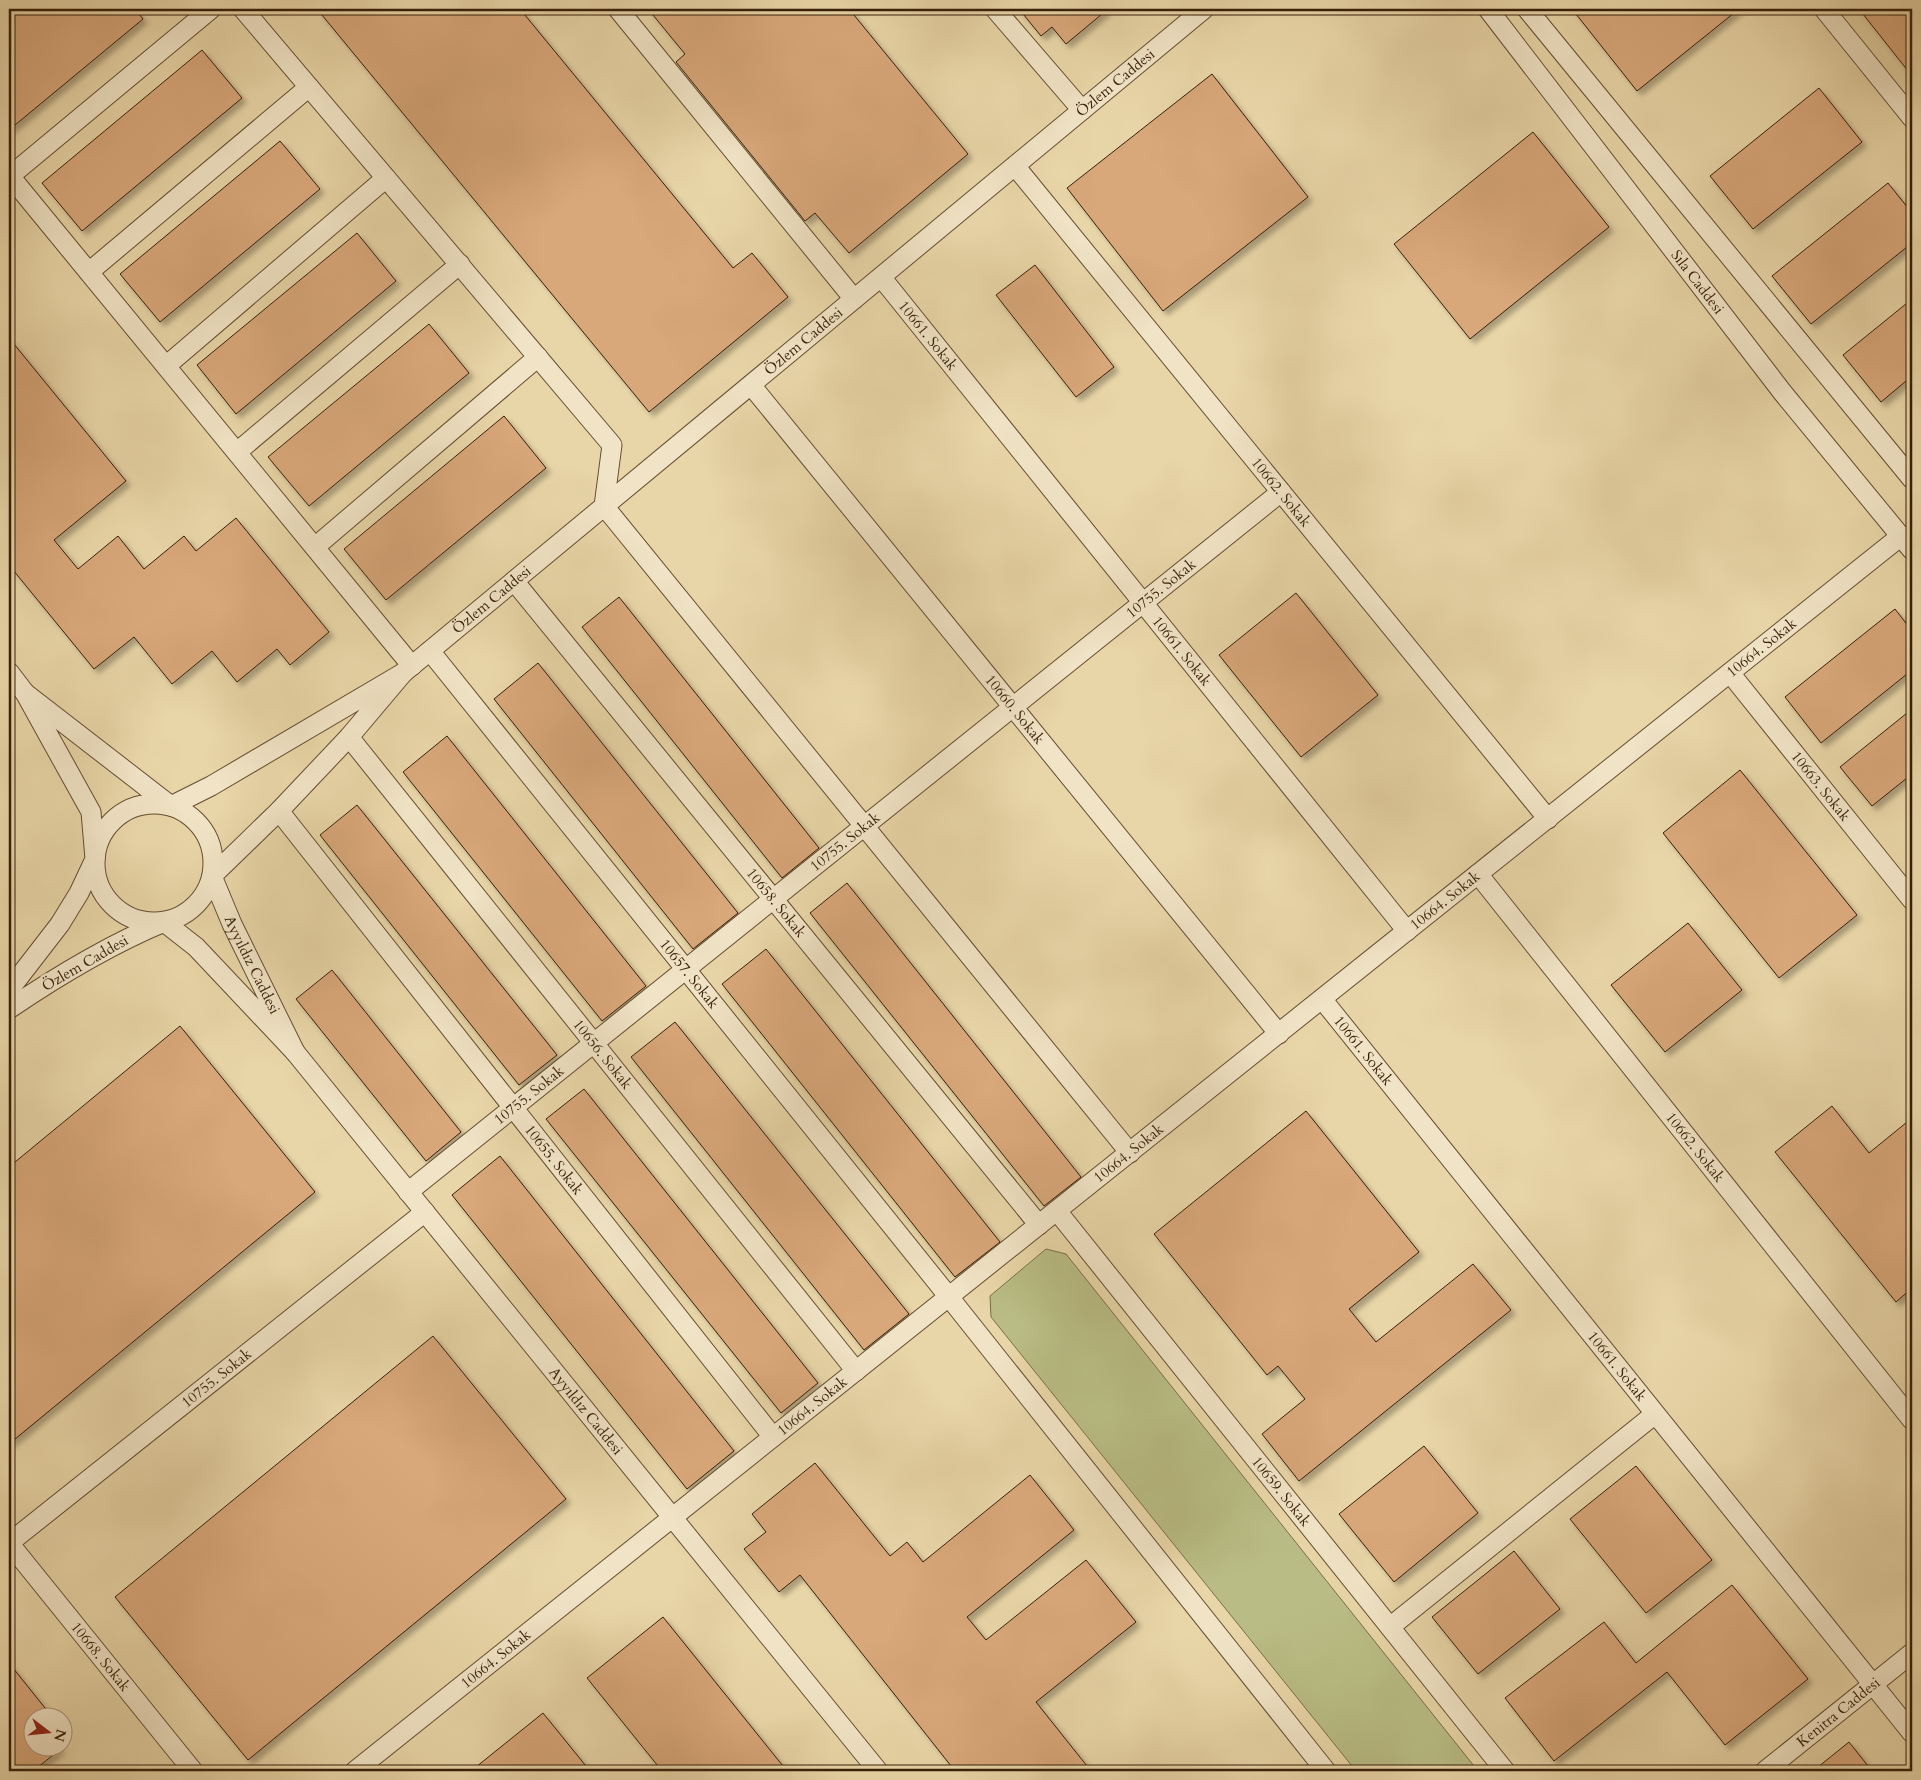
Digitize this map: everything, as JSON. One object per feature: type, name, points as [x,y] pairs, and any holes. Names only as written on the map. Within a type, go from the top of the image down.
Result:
[{"type":"street","points":[[212,9],[9,175],[315,547],[407,670]]},
{"type":"street","points":[[244,9],[612,445],[604,506],[1130,1152]]},
{"type":"street","points":[[618,9],[854,299]]},
{"type":"street","points":[[995,9],[1082,110]]},
{"type":"street","name":"Özlem Caddesi","points":[[171,806],[211,786],[407,670],[1204,9]]},
{"type":"street","name":"Sıla Caddesi","points":[[1488,9],[1783,393],[1907,543]]},
{"type":"street","points":[[1526,9],[1912,479]]},
{"type":"street","points":[[1824,9],[1912,118]]},
{"type":"street","points":[[89,272],[309,86]]},
{"type":"street","name":"10662. Sokak","points":[[1015,166],[1548,819]]},
{"type":"street","points":[[166,366],[386,178]]},
{"type":"street","points":[[237,452],[460,264]]},
{"type":"street","name":"10661. Sokak","points":[[880,277],[1407,931]]},
{"type":"street","points":[[315,547],[538,357]]},
{"type":"street","name":"10660. Sokak","points":[[751,385],[1279,1034]]},
{"type":"street","name":"10755. Sokak","points":[[408,1192],[1281,492]]},
{"type":"street","name":"10664. Sokak","points":[[355,1771],[1730,673],[1907,543]]},
{"type":"street","name":"10658. Sokak","points":[[514,581],[1039,1225]]},
{"type":"street","name":"10657. Sokak","points":[[430,651],[949,1297]]},
{"type":"street","name":"Özlem Caddesi","points":[[212,876],[279,811],[349,737],[407,670]]},
{"type":"street","points":[[9,672],[25,692],[91,812],[96,877],[103,894],[114,908],[129,917],[146,922],[164,922],[181,916],[195,906],[206,892],[212,876],[213,858],[209,841],[200,826],[187,814],[171,806],[25,692]]},
{"type":"street","name":"10663. Sokak","points":[[1730,673],[1912,900]]},
{"type":"street","name":"10656. Sokak","points":[[349,737],[856,1371]]},
{"type":"street","points":[[95,859],[99,842],[108,826],[121,814],[137,806],[154,804],[171,806]]},
{"type":"street","name":"10655. Sokak","points":[[279,811],[773,1437]]},
{"type":"street","name":"Özlem Caddesi","points":[[9,990],[60,924],[79,893],[95,859]]},
{"type":"street","name":"10662. Sokak","points":[[1478,874],[1912,1420]]},
{"type":"street","name":"Ayyıldız Caddesi","points":[[212,876],[232,924],[295,1052]]},
{"type":"street","name":"Özlem Caddesi","points":[[9,1009],[92,956],[164,922]]},
{"type":"street","name":"Ayyıldız Caddesi","points":[[164,922],[196,947],[295,1052],[878,1771]]},
{"type":"street","name":"10661. Sokak","points":[[1322,999],[1912,1733]]},
{"type":"street","name":"10659. Sokak","points":[[1057,1211],[1505,1771]]},
{"type":"street","name":"10755. Sokak","points":[[9,1543],[425,1212]]},
{"type":"street","points":[[949,1297],[1326,1771]]},
{"type":"street","points":[[1390,1627],[1655,1414]]},
{"type":"street","name":"10668. Sokak","points":[[9,1543],[194,1771]]},
{"type":"street","name":"Kenitra Caddesi","points":[[1766,1771],[1912,1653]]},
{"type":"green space","points":[[1046,1249],[1066,1254],[1478,1771],[1356,1771],[991,1317],[990,1296]]},
{"type":"building","points":[[9,9],[135,9],[143,19],[9,130]]},
{"type":"building","points":[[317,9],[520,9],[733,268],[752,253],[788,297],[649,412]]},
{"type":"building","points":[[648,9],[849,9],[968,154],[849,253],[815,213],[805,221],[676,62],[685,54]]},
{"type":"building","points":[[1019,9],[1108,9],[1066,44],[1052,27],[1041,36]]},
{"type":"building","points":[[1572,9],[1739,9],[1637,91]]},
{"type":"building","points":[[1859,9],[1912,9],[1912,76]]},
{"type":"building","points":[[202,50],[242,98],[82,231],[42,183]]},
{"type":"building","points":[[1212,74],[1308,197],[1163,311],[1067,188]]},
{"type":"building","points":[[1819,88],[1862,142],[1753,229],[1710,176]]},
{"type":"building","points":[[1533,132],[1609,227],[1470,339],[1394,244]]},
{"type":"building","points":[[280,141],[320,189],[160,322],[120,274]]},
{"type":"building","points":[[1888,183],[1912,213],[1912,243],[1811,324],[1772,276]]},
{"type":"building","points":[[357,233],[396,281],[236,414],[197,365]]},
{"type":"building","points":[[1035,265],[1114,367],[1076,397],[996,295]]},
{"type":"building","points":[[1912,299],[1912,376],[1881,402],[1843,355]]},
{"type":"building","points":[[429,324],[469,373],[309,506],[268,457]]},
{"type":"building","points":[[9,338],[126,481],[54,540],[78,569],[118,536],[144,569],[184,536],[196,551],[236,518],[329,632],[290,665],[277,649],[237,682],[212,651],[172,684],[134,637],[94,669],[9,565]]},
{"type":"building","points":[[504,416],[546,468],[386,600],[344,549]]},
{"type":"building","points":[[1296,593],[1378,695],[1301,757],[1219,655]]},
{"type":"building","points":[[619,597],[819,848],[782,878],[582,627]]},
{"type":"building","points":[[1895,609],[1912,631],[1912,670],[1821,743],[1785,697]]},
{"type":"building","points":[[538,663],[738,913],[693,949],[494,699]]},
{"type":"building","points":[[1912,709],[1912,774],[1872,806],[1840,767]]},
{"type":"building","points":[[447,736],[646,986],[602,1021],[403,772]]},
{"type":"building","points":[[1740,770],[1857,915],[1779,978],[1663,833]]},
{"type":"building","points":[[357,805],[557,1055],[519,1085],[320,835]]},
{"type":"building","points":[[847,883],[1081,1177],[1044,1206],[810,913]]},
{"type":"building","points":[[1688,923],[1742,990],[1665,1052],[1611,985]]},
{"type":"building","points":[[766,949],[1000,1242],[955,1277],[722,984]]},
{"type":"building","points":[[332,970],[461,1132],[426,1161],[296,999]]},
{"type":"building","points":[[675,1022],[909,1314],[864,1350],[631,1057]]},
{"type":"building","points":[[180,1026],[315,1192],[9,1444],[9,1167]]},
{"type":"building","points":[[584,1089],[818,1383],[781,1413],[546,1119]]},
{"type":"building","points":[[1832,1106],[1869,1153],[1912,1118],[1912,1288],[1896,1302],[1775,1152]]},
{"type":"building","points":[[1306,1111],[1419,1252],[1349,1309],[1376,1342],[1473,1264],[1511,1310],[1299,1481],[1262,1434],[1305,1399],[1278,1366],[1267,1375],[1154,1234]]},
{"type":"building","points":[[500,1156],[734,1451],[687,1489],[452,1195]]},
{"type":"building","points":[[433,1336],[566,1499],[248,1760],[115,1597]]},
{"type":"building","points":[[1424,1446],[1478,1513],[1394,1582],[1339,1514]]},
{"type":"building","points":[[815,1463],[890,1556],[907,1542],[923,1562],[1030,1475],[1074,1530],[967,1617],[986,1640],[1086,1560],[1136,1622],[1036,1702],[1091,1771],[955,1771],[800,1575],[779,1592],[744,1549],[766,1532],[752,1514]]},
{"type":"building","points":[[1636,1466],[1712,1560],[1646,1613],[1570,1519]]},
{"type":"building","points":[[1514,1551],[1560,1609],[1478,1674],[1432,1617]]},
{"type":"building","points":[[1732,1585],[1808,1679],[1725,1745],[1667,1672],[1554,1761],[1505,1698],[1604,1622],[1636,1663]]},
{"type":"building","points":[[663,1617],[787,1771],[662,1771],[587,1678]]},
{"type":"building","points":[[9,1663],[45,1708],[22,1708],[22,1758],[49,1758],[33,1771],[9,1771]]},
{"type":"building","points":[[543,1713],[590,1771],[471,1771]]},
{"type":"building","points":[[1849,1742],[1872,1771],[1813,1771]]}]
